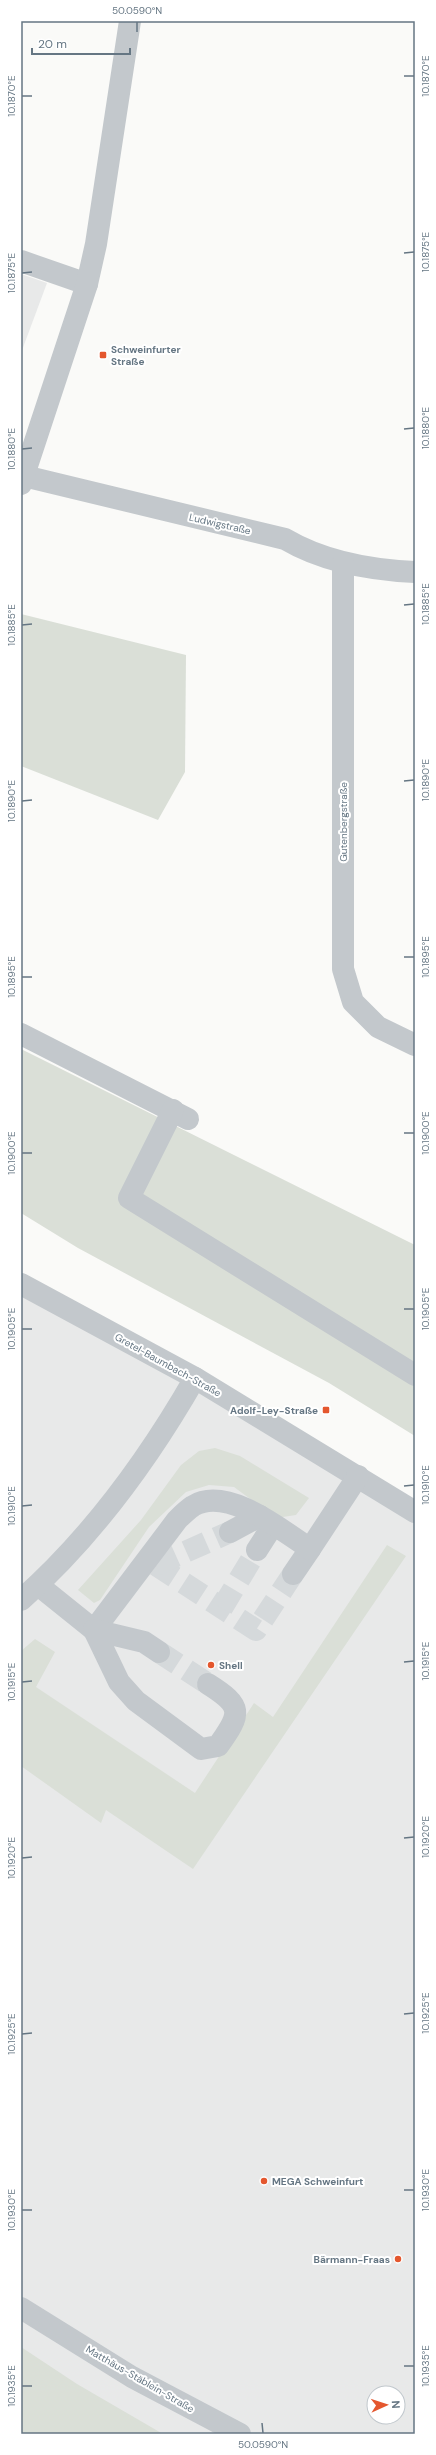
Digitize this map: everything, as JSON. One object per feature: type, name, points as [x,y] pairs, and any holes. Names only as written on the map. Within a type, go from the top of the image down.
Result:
[{"type":"street","points":[[23,480],[87,284],[96,244],[130,21]]},
{"type":"street","points":[[21,261],[87,284]]},
{"type":"street","name":"Ludwigstraße","points":[[23,480],[285,539],[304,550],[343,563],[394,571],[415,572]]},
{"type":"street","name":"Gutenbergstraße","points":[[343,563],[343,969],[353,1002],[378,1027],[415,1045]]},
{"type":"street","points":[[21,1034],[180,1115],[129,1198],[415,1375]]},
{"type":"street","name":"Gretel-Baumbach-Straße","points":[[21,1284],[195,1378],[415,1512]]},
{"type":"street","points":[[21,1600],[38,1585],[87,1532],[133,1476],[195,1378]]},
{"type":"street","points":[[293,1574],[358,1476]]},
{"type":"street","points":[[94,1630],[152,1562],[177,1520],[194,1505],[210,1501],[228,1502],[266,1521],[310,1549]]},
{"type":"street","points":[[230,1532],[266,1521]]},
{"type":"street","points":[[257,1550],[266,1521]]},
{"type":"street","points":[[38,1585],[94,1630],[144,1642],[159,1652]]},
{"type":"street","points":[[94,1630],[119,1682],[127,1692],[136,1701],[201,1749],[218,1746],[234,1724],[236,1711],[228,1697],[208,1684]]},
{"type":"street","name":"Matthäus-Stäblein-Straße","points":[[21,2308],[132,2377],[240,2434]]},
{"type":"shaded area","points":[[21,274],[47,283],[21,353]]},
{"type":"shaded area","points":[[21,614],[186,655],[185,772],[158,820],[21,766]]},
{"type":"shaded area","points":[[21,1049],[415,1245],[415,1436],[329,1383],[78,1248],[21,1213]]},
{"type":"shaded area","points":[[21,1287],[415,1514],[415,2434],[21,2434]]},
{"type":"shaded area","points":[[215,1448],[240,1456],[309,1498],[296,1515],[276,1518],[234,1487],[209,1485],[186,1492],[149,1527],[100,1600],[94,1603],[78,1590],[141,1520],[181,1465],[199,1451]]},
{"type":"shaded area","points":[[387,1545],[406,1556],[193,1869],[106,1810],[101,1823],[21,1766],[21,1651],[35,1639],[55,1652],[36,1687],[195,1793],[254,1703],[273,1717]]},
{"type":"shaded area","points":[[21,2347],[77,2384],[163,2434],[21,2434]]},
{"type":"tunnel","points":[[156,1565],[230,1532]]},
{"type":"tunnel","points":[[222,1608],[257,1550]]},
{"type":"tunnel","points":[[156,1565],[256,1630],[293,1574]]},
{"type":"tunnel","points":[[159,1652],[208,1684]]},
{"type":"place","name":"Schweinfurter Straße","points":[[103,355]]},
{"type":"place","name":"Adolf-Ley-Straße","points":[[326,1410]]},
{"type":"place","name":"Shell","points":[[211,1665]]},
{"type":"place","name":"MEGA Schweinfurt","points":[[264,2181]]},
{"type":"place","name":"Bärmann-Fraas","points":[[398,2259]]}]
